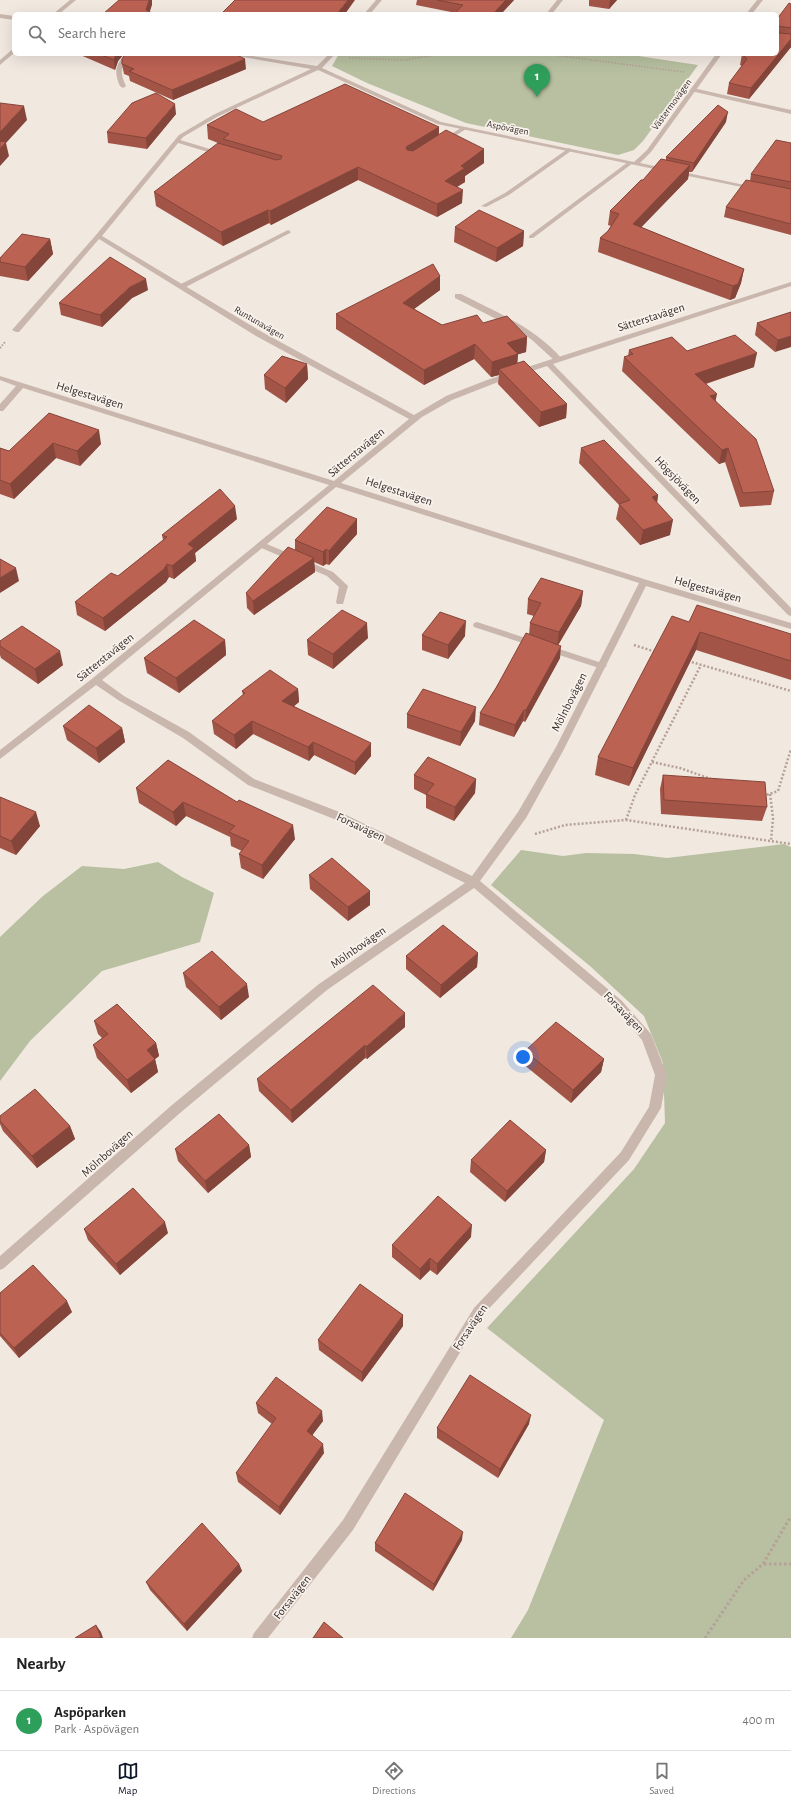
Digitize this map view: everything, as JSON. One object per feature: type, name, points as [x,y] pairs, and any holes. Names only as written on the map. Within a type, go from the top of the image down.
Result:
[{"type":"street","points":[[58,12],[73,0]]},
{"type":"street","points":[[369,12],[379,0]]},
{"type":"street","points":[[551,12],[560,0]]},
{"type":"street","points":[[751,12],[760,0]]},
{"type":"street","points":[[0,16],[12,18]]},
{"type":"street","points":[[0,62],[12,52]]},
{"type":"street","points":[[123,86],[118,76],[119,65],[127,56]]},
{"type":"street","name":"Aspövägen","points":[[242,56],[318,68],[439,123],[760,191]]},
{"type":"street","points":[[16,330],[98,236],[181,136],[215,116],[318,68],[330,56]]},
{"type":"street","name":"Västermovägen","points":[[530,238],[650,151],[718,56]]},
{"type":"street","points":[[693,90],[791,112]]},
{"type":"street","points":[[436,145],[463,129]]},
{"type":"street","points":[[177,141],[228,156]]},
{"type":"street","points":[[484,206],[507,194],[569,150]]},
{"type":"street","points":[[181,286],[288,232]]},
{"type":"street","name":"Runtunavägen","points":[[98,236],[259,334],[415,419]]},
{"type":"street","name":"Sätterstavägen","points":[[0,755],[96,680],[415,419],[449,398],[558,359],[791,284]]},
{"type":"street","points":[[458,296],[520,328],[535,338],[558,359]]},
{"type":"street","name":"Högsjövägen","points":[[548,363],[791,613]]},
{"type":"street","name":"Helgestavägen","points":[[0,378],[20,386],[644,582],[791,626]]},
{"type":"street","points":[[0,409],[20,386]]},
{"type":"street","points":[[262,545],[330,574],[344,586],[340,602]]},
{"type":"street","name":"Mölnbovägen","points":[[0,1264],[176,1109],[323,987],[474,882],[522,816],[560,748],[644,582]]},
{"type":"street","points":[[477,625],[602,666]]},
{"type":"street","name":"Forsavägen","points":[[96,680],[122,698],[186,735],[251,782],[338,816],[474,882],[618,1004],[647,1037],[661,1074],[655,1108],[625,1156],[478,1312],[348,1525],[259,1638]]},
{"type":"path","points":[[326,60],[352,58],[404,60],[428,56]]},
{"type":"path","points":[[560,56],[668,71],[706,72]]},
{"type":"path","points":[[615,640],[659,653]]},
{"type":"path","points":[[681,659],[791,691]]},
{"type":"path","points":[[626,820],[635,795],[701,665]]},
{"type":"path","points":[[757,794],[764,796],[778,791],[791,749]]},
{"type":"path","points":[[652,762],[680,768],[715,780]]},
{"type":"path","points":[[770,794],[773,818],[771,841]]},
{"type":"path","points":[[502,843],[565,825],[626,820],[791,844]]},
{"type":"path","points":[[705,1638],[744,1580],[763,1564],[791,1516]]},
{"type":"path","points":[[763,1564],[791,1564]]},
{"type":"green space","points":[[338,56],[638,56],[698,65],[643,141],[634,150],[618,155],[466,123],[367,83],[332,66]]},
{"type":"green space","points":[[784,844],[791,847],[791,1638],[511,1638],[528,1610],[604,1420],[487,1328],[634,1169],[665,1123],[663,1063],[644,1016],[590,966],[491,885],[521,850],[563,856],[586,853],[634,854],[667,858]]},
{"type":"green space","points":[[158,862],[182,877],[214,893],[200,942],[102,971],[30,1041],[0,1081],[0,937],[43,896],[82,866],[124,869]]},
{"type":"building","points":[[119,0],[149,0],[146,10],[150,12],[105,12]]},
{"type":"building","points":[[235,0],[348,0],[339,12],[223,12]]},
{"type":"building","points":[[437,0],[506,0],[495,12],[456,12],[463,5]]},
{"type":"building","points":[[789,3],[791,4],[791,28],[779,26],[779,16]]},
{"type":"building","points":[[779,33],[791,34],[791,39],[779,54]]},
{"type":"building","points":[[104,56],[115,56],[114,60]]},
{"type":"building","points":[[124,56],[239,56],[245,59],[172,90],[129,71],[134,69],[122,64]]},
{"type":"building","points":[[744,56],[777,56],[751,88],[729,83],[747,59]]},
{"type":"building","points":[[345,84],[439,127],[406,147],[407,150],[413,151],[446,130],[484,149],[461,166],[465,168],[445,181],[463,190],[437,204],[358,167],[270,211],[268,210],[221,232],[154,192],[218,143],[276,160],[281,159],[282,156],[223,139],[229,134],[207,125],[236,109],[263,122]]},
{"type":"building","points":[[156,93],[175,104],[146,138],[107,132],[132,103]]},
{"type":"building","points":[[0,103],[24,106],[0,132]]},
{"type":"building","points":[[718,105],[728,112],[694,163],[666,157]]},
{"type":"building","points":[[776,140],[791,143],[791,182],[751,174]]},
{"type":"building","points":[[0,141],[6,142],[0,149]]},
{"type":"building","points":[[661,159],[690,165],[633,224],[744,269],[738,284],[733,286],[600,238],[608,231],[619,214],[610,211],[641,180],[643,180]]},
{"type":"building","points":[[746,180],[791,189],[791,224],[726,207]]},
{"type":"building","points":[[479,210],[524,231],[497,248],[455,227]]},
{"type":"building","points":[[22,234],[50,239],[25,267],[0,262],[0,258]]},
{"type":"building","points":[[110,257],[146,279],[130,287],[100,315],[59,303]]},
{"type":"building","points":[[433,264],[440,276],[403,303],[442,325],[477,315],[483,323],[507,316],[527,337],[507,343],[518,354],[492,362],[475,344],[424,370],[336,314]]},
{"type":"building","points":[[791,312],[791,336],[778,340],[757,323]]},
{"type":"building","points":[[735,335],[757,353],[695,374],[717,394],[710,396],[756,439],[774,491],[743,493],[728,448],[722,450],[624,357],[633,354],[629,350],[672,337],[687,351]]},
{"type":"building","points":[[282,356],[307,364],[285,388],[264,375]]},
{"type":"building","points":[[524,361],[567,404],[541,412],[499,369]]},
{"type":"building","points":[[49,413],[99,430],[77,451],[53,443],[10,484],[0,480],[0,448],[9,451]]},
{"type":"building","points":[[604,440],[658,495],[652,497],[673,520],[643,530],[619,504],[630,500],[581,448]]},
{"type":"building","points":[[220,489],[235,506],[188,544],[194,548],[172,566],[167,564],[164,569],[103,618],[75,602],[111,573],[118,576],[167,537],[162,535]]},
{"type":"building","points":[[327,507],[357,519],[329,551],[326,549],[323,552],[295,540]]},
{"type":"building","points":[[288,547],[314,558],[253,601],[246,593]]},
{"type":"building","points":[[0,559],[16,568],[0,578]]},
{"type":"building","points":[[541,578],[583,591],[559,632],[530,623],[541,603],[528,599]]},
{"type":"building","points":[[697,605],[791,634],[791,661],[700,632],[633,768],[598,757],[672,616],[689,622]]},
{"type":"building","points":[[342,610],[367,623],[333,654],[307,640]]},
{"type":"building","points":[[440,612],[466,621],[448,645],[422,635]]},
{"type":"building","points":[[194,620],[225,640],[176,678],[144,658]]},
{"type":"building","points":[[22,626],[60,651],[35,669],[0,646],[0,641]]},
{"type":"building","points":[[526,633],[561,646],[526,710],[524,710],[515,725],[480,713],[496,688]]},
{"type":"building","points":[[270,670],[298,689],[282,701],[371,743],[355,762],[313,742],[308,747],[252,721],[234,735],[212,721],[245,693],[242,691]]},
{"type":"building","points":[[423,689],[476,707],[461,732],[407,714]]},
{"type":"building","points":[[89,705],[122,728],[96,748],[63,726]]},
{"type":"building","points":[[428,757],[476,779],[455,807],[426,794],[434,784],[414,775]]},
{"type":"building","points":[[168,760],[237,802],[239,800],[293,825],[262,865],[239,854],[249,841],[229,832],[235,826],[183,802],[173,812],[136,788]]},
{"type":"building","points":[[663,775],[765,782],[767,807],[664,800]]},
{"type":"building","points":[[0,797],[36,812],[11,841],[0,836]]},
{"type":"building","points":[[332,858],[370,891],[348,907],[309,875]]},
{"type":"building","points":[[443,925],[478,953],[441,985],[406,956]]},
{"type":"building","points":[[212,951],[247,984],[219,1007],[183,973]]},
{"type":"building","points":[[373,985],[405,1013],[366,1047],[365,1045],[291,1110],[257,1079]]},
{"type":"building","points":[[117,1004],[156,1043],[147,1050],[155,1059],[127,1080],[93,1045],[108,1034],[94,1021]]},
{"type":"building","points":[[556,1022],[604,1059],[573,1090],[525,1051]]},
{"type":"building","points":[[35,1089],[70,1126],[32,1156],[0,1121],[0,1116]]},
{"type":"building","points":[[219,1114],[249,1145],[205,1181],[175,1149]]},
{"type":"building","points":[[510,1120],[546,1150],[507,1191],[471,1160]]},
{"type":"building","points":[[133,1188],[165,1222],[116,1264],[84,1229]]},
{"type":"building","points":[[438,1196],[472,1225],[437,1264],[430,1258],[420,1269],[392,1245]]},
{"type":"building","points":[[33,1265],[67,1301],[14,1348],[0,1333],[0,1293]]},
{"type":"building","points":[[360,1284],[403,1315],[362,1372],[318,1340]]},
{"type":"building","points":[[470,1375],[531,1415],[500,1469],[437,1428]]},
{"type":"building","points":[[276,1377],[322,1411],[307,1431],[323,1444],[279,1507],[236,1473],[276,1418],[256,1403]]},
{"type":"building","points":[[405,1493],[463,1532],[434,1584],[375,1543]]},
{"type":"building","points":[[202,1523],[239,1564],[184,1624],[146,1582]]},
{"type":"building","points":[[324,1622],[343,1638],[313,1638]]},
{"type":"building","points":[[96,1625],[101,1638],[75,1638]]},
{"type":"place","name":"Aspöparken","points":[[537,97]]}]
